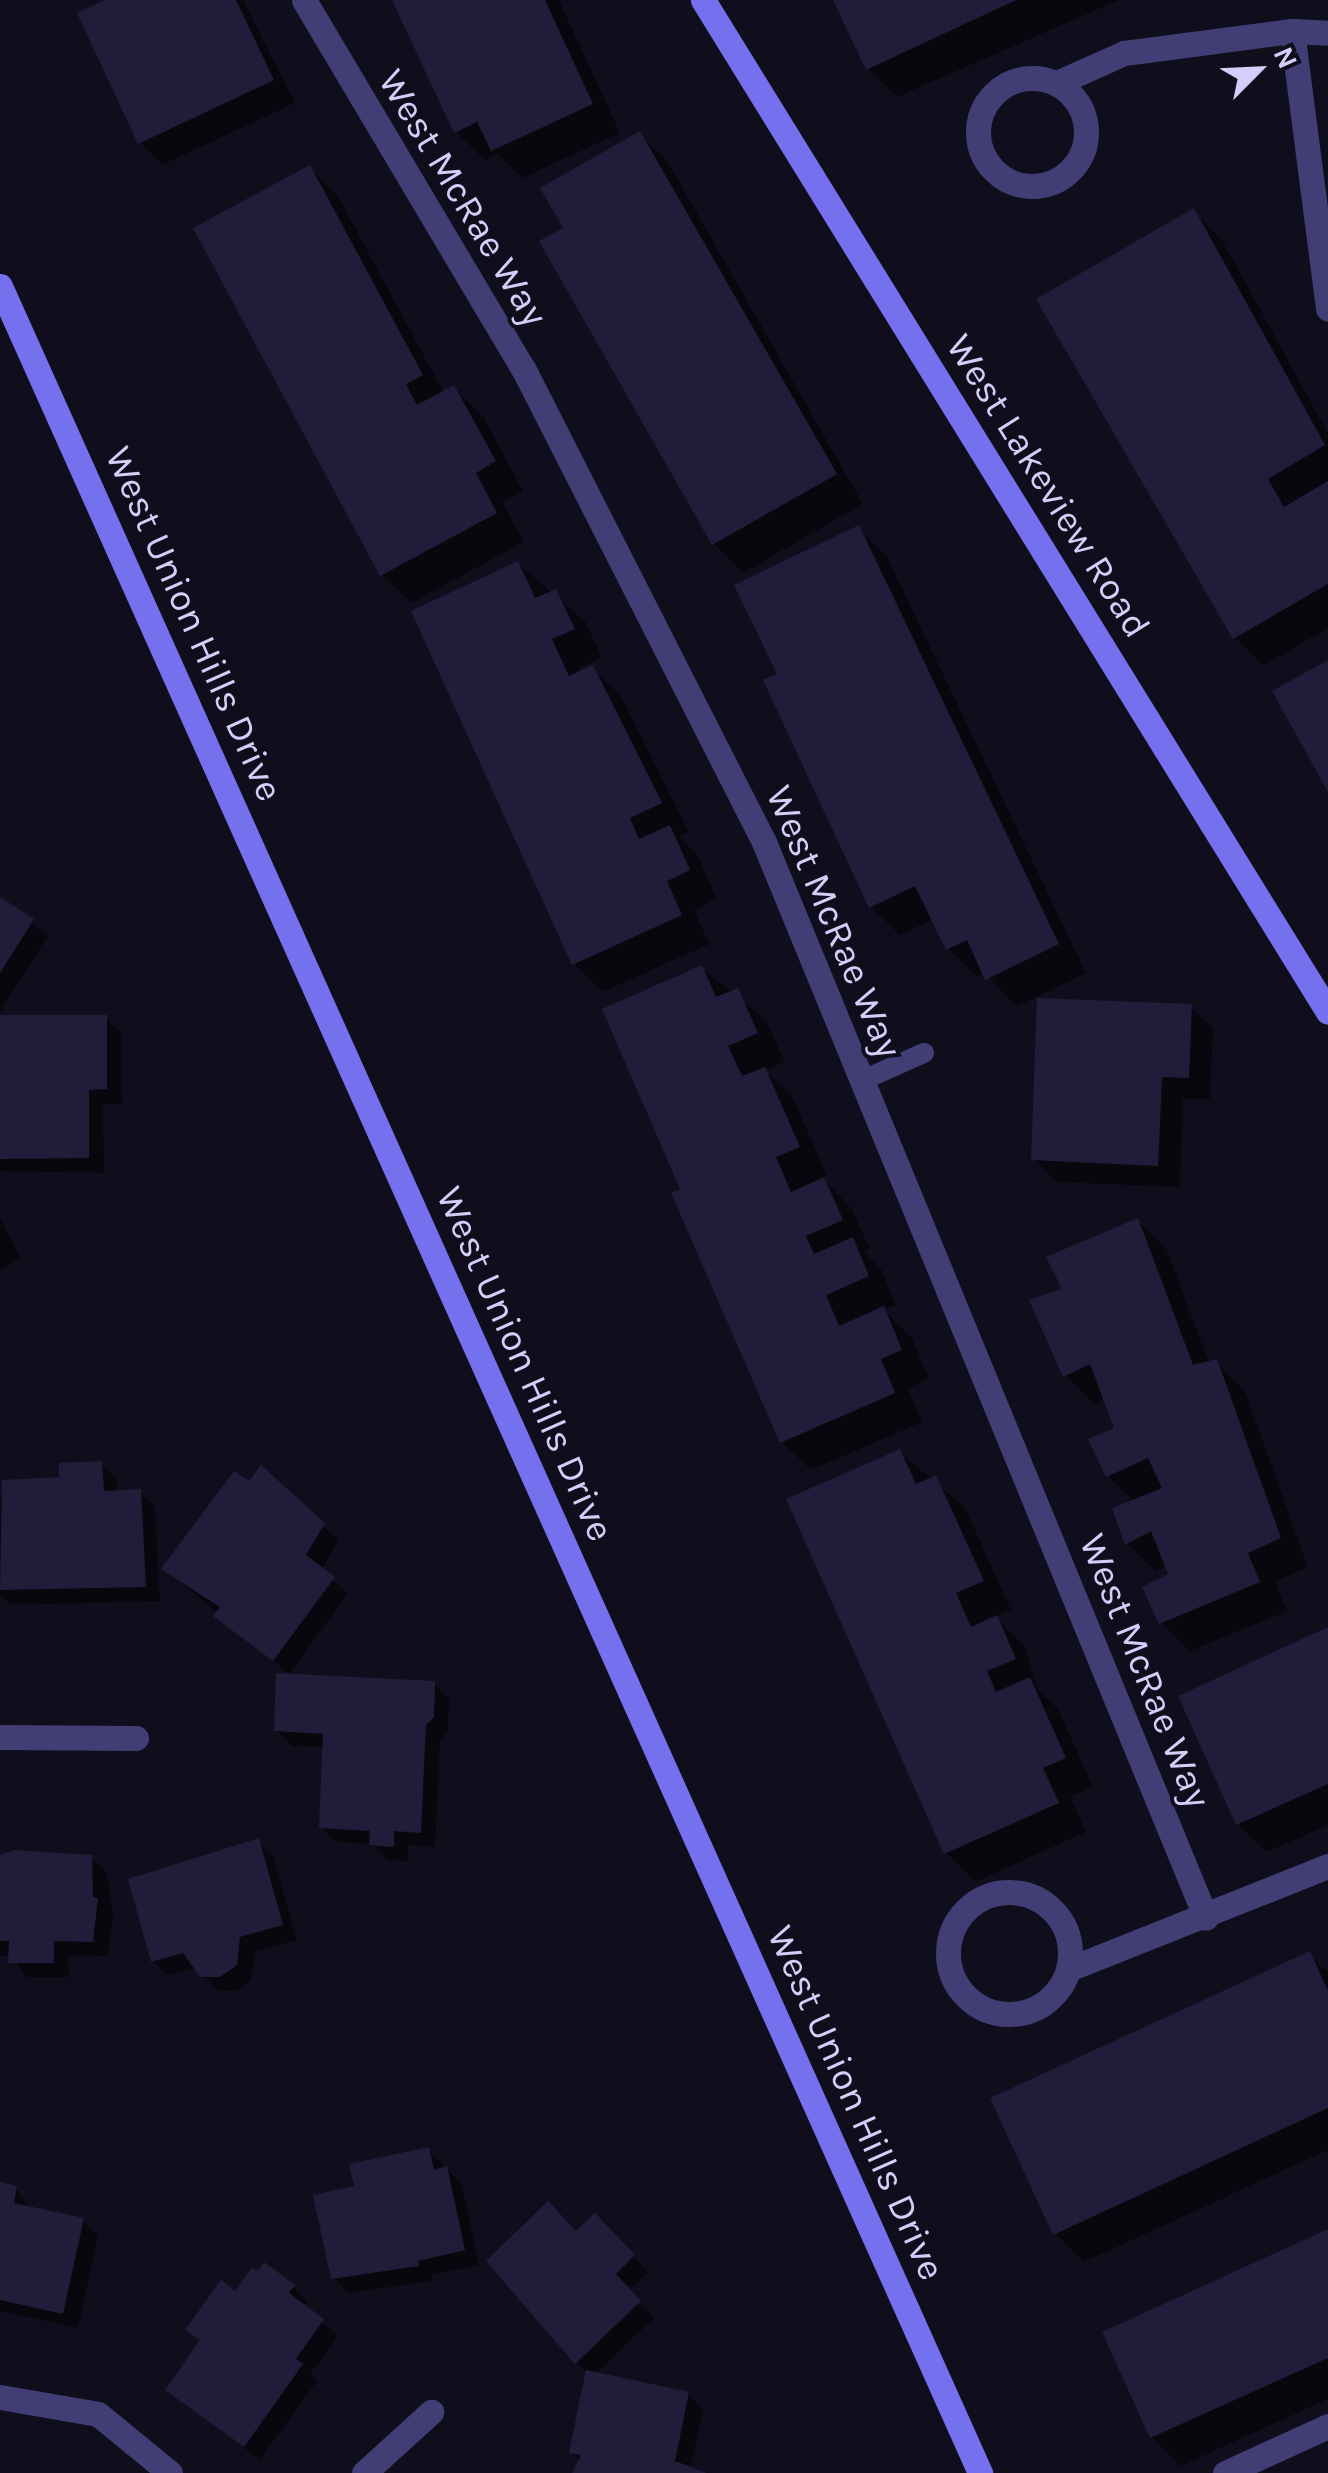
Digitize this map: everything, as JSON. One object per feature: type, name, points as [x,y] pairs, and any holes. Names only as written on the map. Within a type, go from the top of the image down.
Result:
[{"type":"main road","name":"West Lakeview Road","points":[[702,0],[1328,1012]]},
{"type":"main road","name":"West Union Hills Drive","points":[[0,286],[980,2473]]},
{"type":"street","name":"West McRae Way","points":[[304,0],[524,370],[764,842],[1206,1918]]},
{"type":"street","points":[[1292,31],[1328,309]]},
{"type":"street","points":[[1057,83],[1083,110],[1085,147],[1078,164],[1048,185],[1010,183],[995,173],[978,143],[982,108],[1006,84],[1040,78],[1057,83],[1124,53],[1292,31],[1328,33]]},
{"type":"street","points":[[0,1737],[136,1738]]},
{"type":"street","points":[[1069,1969],[1064,1927],[1035,1897],[994,1893],[974,1902],[950,1936],[948,1956],[961,1992],[994,2012],[1032,2010],[1061,1986],[1069,1969],[1206,1918],[1328,1866]]},
{"type":"street","points":[[0,2396],[98,2414],[170,2473]]},
{"type":"street","points":[[364,2473],[431,2412]]},
{"type":"street","points":[[1225,2473],[1328,2426]]},
{"type":"lane","points":[[861,1081],[924,1053]]},
{"type":"building","points":[[105,0],[236,0],[274,80],[138,144],[77,13]]},
{"type":"building","points":[[392,0],[545,0],[593,104],[491,151],[477,122],[454,133]]},
{"type":"building","points":[[833,0],[1016,0],[866,70]]},
{"type":"building","points":[[640,131],[837,474],[712,545],[539,241],[563,228],[540,188]]},
{"type":"building","points":[[310,165],[423,375],[406,384],[417,405],[454,385],[496,461],[476,473],[497,513],[380,576],[193,228]]},
{"type":"building","points":[[1194,208],[1325,445],[1268,479],[1284,507],[1328,481],[1328,584],[1233,639],[1036,299]]},
{"type":"building","points":[[859,525],[1059,944],[985,980],[967,940],[946,950],[915,886],[869,908],[763,680],[777,674],[734,585]]},
{"type":"building","points":[[518,561],[535,598],[556,589],[575,629],[552,639],[569,676],[593,665],[662,803],[630,818],[639,839],[670,825],[690,870],[667,881],[682,915],[572,965],[411,611]]},
{"type":"building","points":[[1328,660],[1328,792],[1272,691]]},
{"type":"building","points":[[0,897],[34,919],[0,973]]},
{"type":"building","points":[[702,965],[716,997],[738,988],[758,1033],[728,1046],[742,1076],[765,1067],[800,1147],[776,1157],[791,1192],[824,1177],[843,1220],[806,1236],[814,1254],[853,1237],[869,1276],[826,1295],[839,1326],[884,1306],[902,1350],[881,1359],[895,1393],[780,1443],[671,1193],[680,1189],[602,1009]]},
{"type":"building","points":[[1037,998],[1192,1004],[1189,1078],[1162,1077],[1158,1166],[1031,1160]]},
{"type":"building","points":[[0,1015],[107,1015],[107,1089],[89,1090],[89,1158],[0,1159]]},
{"type":"building","points":[[1138,1218],[1193,1365],[1217,1359],[1281,1538],[1248,1553],[1260,1582],[1159,1624],[1142,1587],[1168,1574],[1151,1531],[1125,1545],[1112,1508],[1162,1488],[1148,1458],[1106,1477],[1088,1439],[1114,1428],[1090,1364],[1063,1377],[1029,1300],[1062,1289],[1046,1257]]},
{"type":"building","points":[[900,1449],[916,1484],[936,1475],[984,1581],[956,1593],[971,1627],[997,1615],[1016,1659],[987,1671],[996,1692],[1030,1677],[1066,1758],[1043,1768],[1059,1803],[944,1854],[786,1499]]},
{"type":"building","points":[[102,1461],[104,1491],[141,1489],[146,1587],[0,1590],[2,1480],[59,1477],[59,1463]]},
{"type":"building","points":[[261,1465],[325,1523],[306,1555],[335,1577],[273,1661],[213,1616],[220,1607],[161,1569],[234,1471],[249,1481]]},
{"type":"building","points":[[1328,1627],[1328,1784],[1236,1825],[1178,1696]]},
{"type":"building","points":[[276,1673],[435,1681],[434,1717],[426,1725],[421,1833],[394,1831],[394,1847],[369,1845],[370,1831],[319,1828],[323,1734],[274,1731]]},
{"type":"building","points":[[259,1838],[283,1925],[240,1937],[237,1965],[220,1977],[200,1977],[183,1953],[151,1962],[128,1879]]},
{"type":"building","points":[[15,1850],[92,1855],[93,1897],[98,1898],[93,1942],[54,1941],[54,1963],[8,1963],[9,1941],[0,1941],[0,1855]]},
{"type":"building","points":[[1310,1951],[1328,1991],[1328,2108],[1053,2235],[990,2098]]},
{"type":"building","points":[[429,2147],[434,2170],[447,2166],[465,2250],[418,2261],[419,2266],[331,2279],[313,2195],[354,2186],[349,2164]]},
{"type":"building","points":[[0,2182],[17,2186],[14,2203],[84,2218],[63,2314],[0,2300]]},
{"type":"building","points":[[548,2201],[576,2231],[595,2213],[635,2255],[616,2274],[641,2301],[575,2364],[486,2261]]},
{"type":"building","points":[[1328,2229],[1328,2358],[1150,2438],[1102,2332]]},
{"type":"building","points":[[264,2262],[295,2285],[289,2293],[324,2319],[296,2359],[303,2364],[244,2447],[165,2390],[200,2340],[185,2330],[221,2280],[235,2291],[252,2267],[258,2271]]},
{"type":"building","points":[[586,2370],[689,2392],[675,2461],[707,2473],[572,2473],[581,2455],[569,2453]]}]
